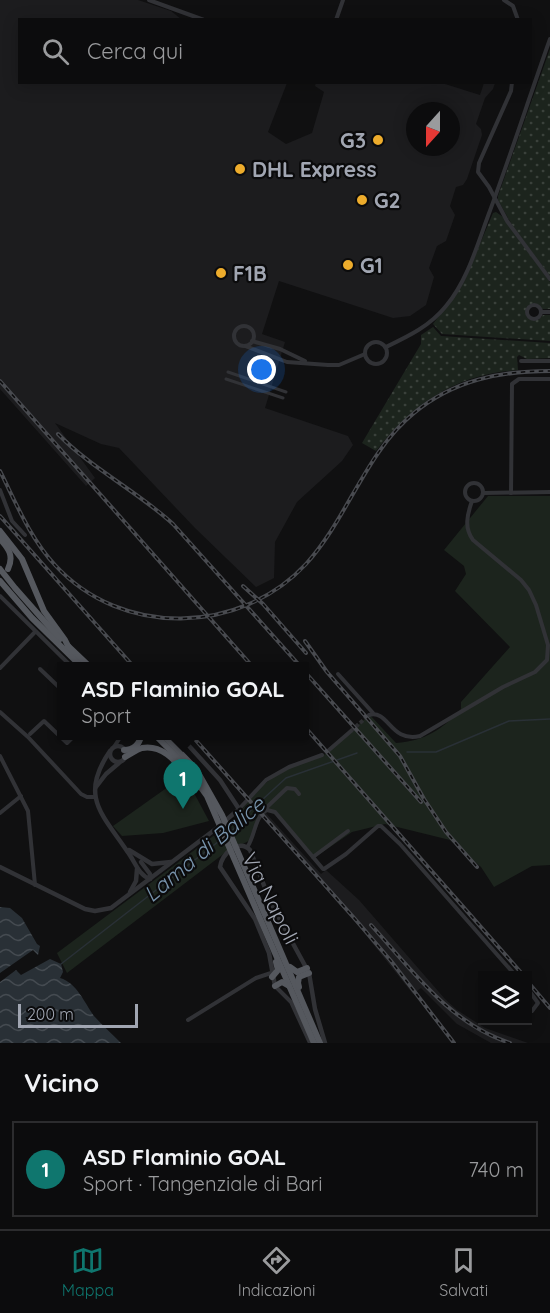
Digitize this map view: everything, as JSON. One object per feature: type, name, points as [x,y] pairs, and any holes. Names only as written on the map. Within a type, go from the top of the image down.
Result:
[{"type":"highway","points":[[0,531],[22,559],[44,611],[69,648]]},
{"type":"highway","points":[[0,539],[8,548],[10,555],[8,569]]},
{"type":"highway","points":[[0,569],[69,648],[85,662]]},
{"type":"highway","points":[[0,583],[77,662]]},
{"type":"highway","points":[[124,751],[133,749],[139,740]]},
{"type":"highway","points":[[161,740],[184,764],[201,788],[235,853],[320,1043]]},
{"type":"highway","points":[[169,740],[196,769],[222,815],[311,1043]]},
{"type":"highway","points":[[124,751],[143,748],[163,752],[178,763],[201,788]]},
{"type":"highway","points":[[272,975],[278,968],[272,953],[273,947]]},
{"type":"highway","points":[[286,964],[297,972],[308,970]]},
{"type":"highway","points":[[304,1005],[298,980],[308,970]]},
{"type":"highway","points":[[275,986],[282,982],[289,986]]},
{"type":"street","points":[[149,0],[198,18]]},
{"type":"street","points":[[337,18],[343,0]]},
{"type":"street","points":[[504,0],[513,6],[517,18]]},
{"type":"street","points":[[386,347],[421,330],[446,306],[462,280],[494,199],[550,39]]},
{"type":"street","points":[[512,84],[506,105],[479,163],[478,172],[489,187],[507,221],[550,279]]},
{"type":"street","points":[[541,312],[550,312]]},
{"type":"street","points":[[245,346],[252,341],[254,336],[251,329],[243,326],[238,328],[234,335],[240,345],[287,362],[339,365],[365,354],[368,346],[373,342],[382,343],[386,347],[387,358],[379,364],[371,363],[365,354]]},
{"type":"street","points":[[252,341],[290,353],[309,362]]},
{"type":"street","points":[[521,361],[550,361]]},
{"type":"street","points":[[228,372],[286,392]]},
{"type":"street","points":[[226,379],[284,398]]},
{"type":"street","points":[[511,493],[510,388],[516,380],[550,379]]},
{"type":"street","points":[[471,484],[480,485],[483,493],[480,500],[472,501],[467,497],[465,491],[471,484]]},
{"type":"street","points":[[0,490],[12,521],[25,535]]},
{"type":"street","points":[[483,493],[550,492]]},
{"type":"street","points":[[338,674],[371,714],[380,715],[397,733],[413,738],[494,692],[535,672],[547,660],[548,645],[529,590],[468,534],[466,526],[472,501]]},
{"type":"street","points":[[0,596],[67,662]]},
{"type":"street","points":[[0,668],[35,632]]},
{"type":"street","points":[[40,669],[57,685]]},
{"type":"street","points":[[0,712],[28,736],[81,794],[95,797]]},
{"type":"street","points":[[30,734],[44,721],[57,733]]},
{"type":"street","points":[[329,750],[351,731]]},
{"type":"street","points":[[118,740],[99,772],[95,797],[105,822],[144,877],[150,879]]},
{"type":"street","points":[[96,787],[119,762],[124,751],[122,740]]},
{"type":"street","points":[[184,740],[220,780],[239,809]]},
{"type":"street","points":[[112,749],[124,751]]},
{"type":"street","points":[[112,749],[111,758],[114,762],[119,762]]},
{"type":"street","points":[[0,867],[72,903],[95,911],[111,909],[217,828],[239,809],[266,780],[289,767],[322,755]]},
{"type":"street","points":[[0,756],[27,811],[35,885]]},
{"type":"street","points":[[0,771],[5,765]]},
{"type":"street","points":[[248,846],[259,817],[267,810],[271,802],[287,788],[294,789],[299,794]]},
{"type":"street","points":[[0,813],[21,796]]},
{"type":"street","points":[[267,810],[274,812],[324,870],[378,826],[381,826],[400,844],[512,971]]},
{"type":"street","points":[[313,857],[348,831]]},
{"type":"street","name":"Via Napoli","points":[[275,986],[269,953],[252,913],[220,867],[222,859],[241,844],[248,846],[271,903],[308,970],[315,1009],[325,1043]]},
{"type":"street","points":[[124,846],[152,864],[173,861]]},
{"type":"street","points":[[138,857],[150,874],[150,879]]},
{"type":"street","points":[[129,895],[138,873],[136,866]]},
{"type":"street","points":[[188,1020],[255,978],[272,975]]},
{"type":"street","points":[[275,986],[291,1002],[311,1043]]},
{"type":"street","points":[[532,994],[538,1003],[532,1011]]},
{"type":"shaded area","points":[[0,0],[138,0],[171,11],[180,18],[18,18],[18,84],[287,84],[268,132],[286,144],[312,133],[324,92],[315,86],[316,84],[445,84],[480,95],[484,84],[495,84],[485,98],[476,124],[481,129],[482,135],[467,179],[463,185],[456,187],[450,206],[455,215],[446,241],[437,246],[429,268],[434,277],[426,305],[410,316],[393,318],[279,281],[262,334],[285,342],[265,408],[348,436],[353,445],[342,461],[297,502],[275,542],[274,578],[256,587],[195,528],[119,448],[101,444],[55,423],[95,478],[86,486],[0,389]]},
{"type":"shaded area","points":[[550,49],[550,276],[512,225],[498,196]]},
{"type":"shaded area","points":[[496,212],[503,217],[550,282],[550,309],[542,309],[533,304],[529,305],[526,312],[527,317],[531,320],[550,315],[550,341],[442,334],[433,324],[464,282],[493,213]]},
{"type":"shaded area","points":[[433,327],[441,336],[550,343],[550,358],[527,359],[519,355],[517,357],[518,370],[475,378],[438,394],[405,419],[376,451],[362,443],[421,344],[421,335]]},
{"type":"shaded area","points":[[488,496],[550,496],[550,865],[532,866],[494,887],[481,867],[450,840],[385,824],[352,832],[314,858],[276,815],[268,811],[260,819],[253,839],[226,852],[67,973],[57,953],[228,825],[263,785],[279,773],[308,759],[326,754],[370,715],[396,743],[416,740],[433,733],[461,709],[461,702],[510,647],[455,591],[466,574],[464,566],[444,550]]},
{"type":"shaded area","points":[[182,777],[194,793],[209,821],[163,833],[122,836],[113,826]]},
{"type":"shaded area","points":[[265,812],[321,874],[326,870],[359,900],[457,1010],[478,1025],[528,1043],[491,1043],[457,1024],[421,988],[413,994],[361,929],[261,815]]},
{"type":"water","points":[[0,907],[10,908],[22,918],[40,946],[38,955],[33,950],[0,973]]},
{"type":"water","points":[[50,959],[61,964],[63,972],[60,978],[76,989],[94,1016],[121,1043],[0,1043],[0,982],[16,970],[21,975]]},
{"type":"waterway","name":"Lama di Balice","points":[[407,752],[436,752],[509,721],[550,719]]},
{"type":"waterway","name":"Lama di Balice","points":[[232,831],[286,778],[357,753]]},
{"type":"waterway","name":"Lama di Balice","points":[[61,964],[223,838]]},
{"type":"tunnel","points":[[351,731],[369,715]]},
{"type":"railway","points":[[0,471],[24,520],[46,555],[82,589],[113,606],[146,615],[181,618],[215,615],[248,604],[279,587],[306,564],[334,527],[382,447],[397,429],[429,402],[461,385],[478,380],[513,373],[550,371]]},
{"type":"railway","points":[[0,381],[248,662]]},
{"type":"railway","points":[[58,434],[85,458],[173,524],[296,662]]},
{"type":"railway","points":[[0,516],[129,662]]},
{"type":"railway","points":[[243,586],[263,604],[306,653]]},
{"type":"railway","points":[[305,641],[327,672],[400,756],[446,832],[477,867]]},
{"type":"railway","points":[[309,677],[421,802]]},
{"type":"railway","points":[[309,732],[520,971]]},
{"type":"railway","points":[[196,740],[391,961],[454,1043]]},
{"type":"railway","points":[[371,925],[417,977],[450,1009],[468,1023],[510,1043]]},
{"type":"railway","points":[[532,987],[550,1008]]},
{"type":"place","name":"G3","points":[[378,140]]},
{"type":"place","name":"DHL Express","points":[[240,169]]},
{"type":"place","name":"G2","points":[[362,200]]},
{"type":"place","name":"G1","points":[[348,265]]},
{"type":"place","name":"F1B","points":[[221,273]]},
{"type":"place","name":"ASD Flaminio GOAL","points":[[183,809]]}]
